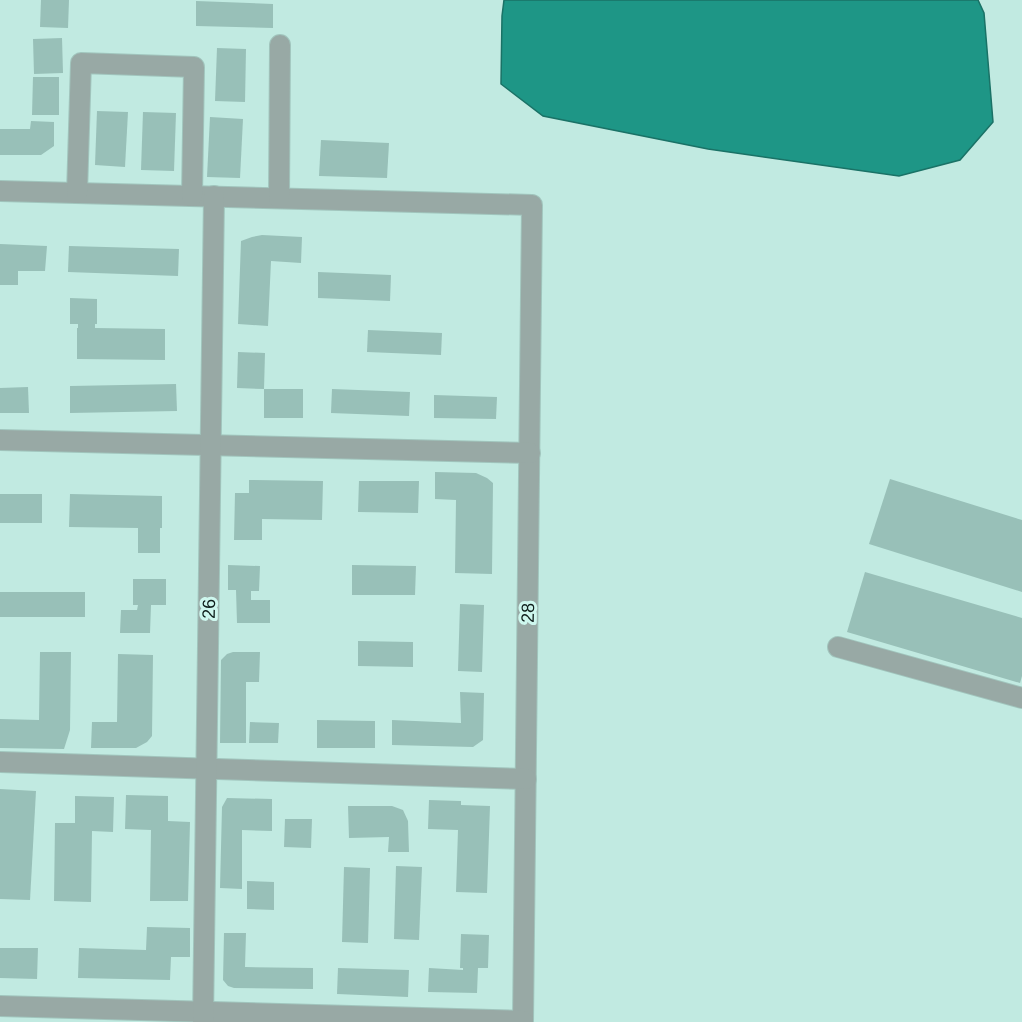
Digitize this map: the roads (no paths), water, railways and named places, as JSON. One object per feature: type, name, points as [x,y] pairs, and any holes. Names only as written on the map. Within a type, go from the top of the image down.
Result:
[{"type":"street","points":[[0,190],[279,198],[280,45]]},
{"type":"street","points":[[77,193],[81,63],[194,67],[192,196]]},
{"type":"street","name":"26","points":[[203,1017],[214,196]]},
{"type":"street","name":"28","points":[[279,198],[532,205],[523,1021]]},
{"type":"street","points":[[0,440],[530,453]]},
{"type":"street","points":[[838,647],[1022,698]]},
{"type":"street","points":[[0,762],[526,779]]},
{"type":"street","points":[[0,1006],[203,1017],[523,1021]]}]
